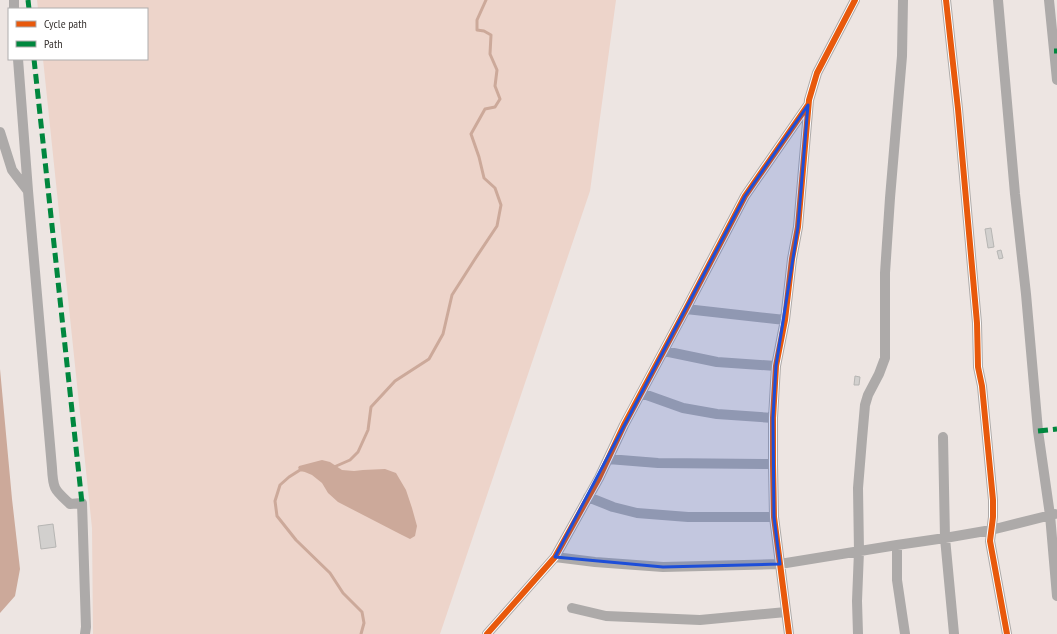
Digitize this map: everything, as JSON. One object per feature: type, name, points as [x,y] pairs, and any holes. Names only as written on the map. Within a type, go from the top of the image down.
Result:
[{"type":"street","points":[[789,634],[774,518],[773,418],[776,366],[785,320],[792,259],[798,227],[808,106],[817,74],[855,0]]},
{"type":"street","points":[[858,634],[858,488],[862,439],[868,395],[879,374],[885,358],[885,273],[890,190],[902,56],[903,0]]},
{"type":"street","points":[[946,0],[958,109],[977,323],[978,367],[982,386],[993,500],[993,517],[990,540],[1007,634]]},
{"type":"street","points":[[998,0],[1038,431],[1054,514],[1057,596]]},
{"type":"street","points":[[1049,0],[1057,80]]},
{"type":"street","points":[[18,60],[53,482],[56,491],[70,504],[82,503],[85,634]]},
{"type":"street","points":[[487,634],[555,557],[608,459],[624,425],[745,196],[808,106]]},
{"type":"street","points":[[0,132],[12,170],[28,191]]},
{"type":"street","points":[[686,309],[785,320]]},
{"type":"street","points":[[664,351],[717,362],[776,366]]},
{"type":"street","points":[[641,394],[683,408],[716,414],[773,418]]},
{"type":"street","points":[[943,437],[945,538],[954,634]]},
{"type":"street","points":[[608,459],[658,463],[773,464]]},
{"type":"street","points":[[588,497],[613,507],[637,512],[688,517],[774,518]]},
{"type":"street","points":[[555,557],[595,562],[663,567],[780,564],[992,530],[1054,514]]},
{"type":"street","points":[[897,545],[897,580],[905,634]]},
{"type":"street","points":[[572,608],[606,616],[700,620],[786,612]]},
{"type":"highlighted area","points":[[808,105],[798,227],[776,366],[773,418],[774,517],[780,564],[663,567],[555,557],[745,196]]},
{"type":"shaded area","points":[[37,0],[616,0],[590,191],[440,634],[93,634],[92,528],[43,60],[148,60],[148,8],[38,8]]},
{"type":"shaded area","points":[[0,369],[20,569],[15,596],[0,613]]},
{"type":"shaded area","points":[[322,460],[330,462],[342,470],[354,471],[385,469],[396,473],[406,490],[412,508],[417,526],[415,536],[410,539],[338,502],[328,493],[322,483],[312,475],[298,468],[299,466]]},
{"type":"building","points":[[991,228],[994,247],[988,248],[985,229]]},
{"type":"building","points":[[1001,250],[1003,258],[999,259],[997,251]]},
{"type":"building","points":[[855,376],[860,377],[859,385],[854,385]]},
{"type":"building","points":[[53,524],[56,547],[41,549],[38,526]]},
{"type":"waterway","points":[[334,467],[350,460],[358,452],[368,430],[371,407],[395,381],[429,359],[443,334],[452,295],[497,226],[501,205],[495,188],[484,178],[471,134],[485,109],[495,107],[500,99],[495,86],[497,70],[490,54],[491,35],[484,31],[477,30],[477,20],[486,0]]},
{"type":"waterway","points":[[304,470],[300,470],[280,485],[275,501],[277,516],[296,540],[330,573],[343,593],[362,612],[364,623],[361,634]]},
{"type":"marked path","points":[[28,0],[29,8]]},
{"type":"marked path","points":[[34,60],[82,503]]},
{"type":"marked path","points":[[1038,431],[1057,429]]},
{"type":"cycle path","points":[[789,634],[774,517],[773,418],[776,366],[785,320],[792,259],[798,227],[809,100],[817,73],[855,0]]},
{"type":"cycle path","points":[[946,0],[958,109],[977,323],[978,367],[982,386],[993,500],[993,517],[990,541],[1007,634]]},
{"type":"cycle path","points":[[487,634],[555,557],[599,478],[624,425],[745,196],[808,105]]}]
